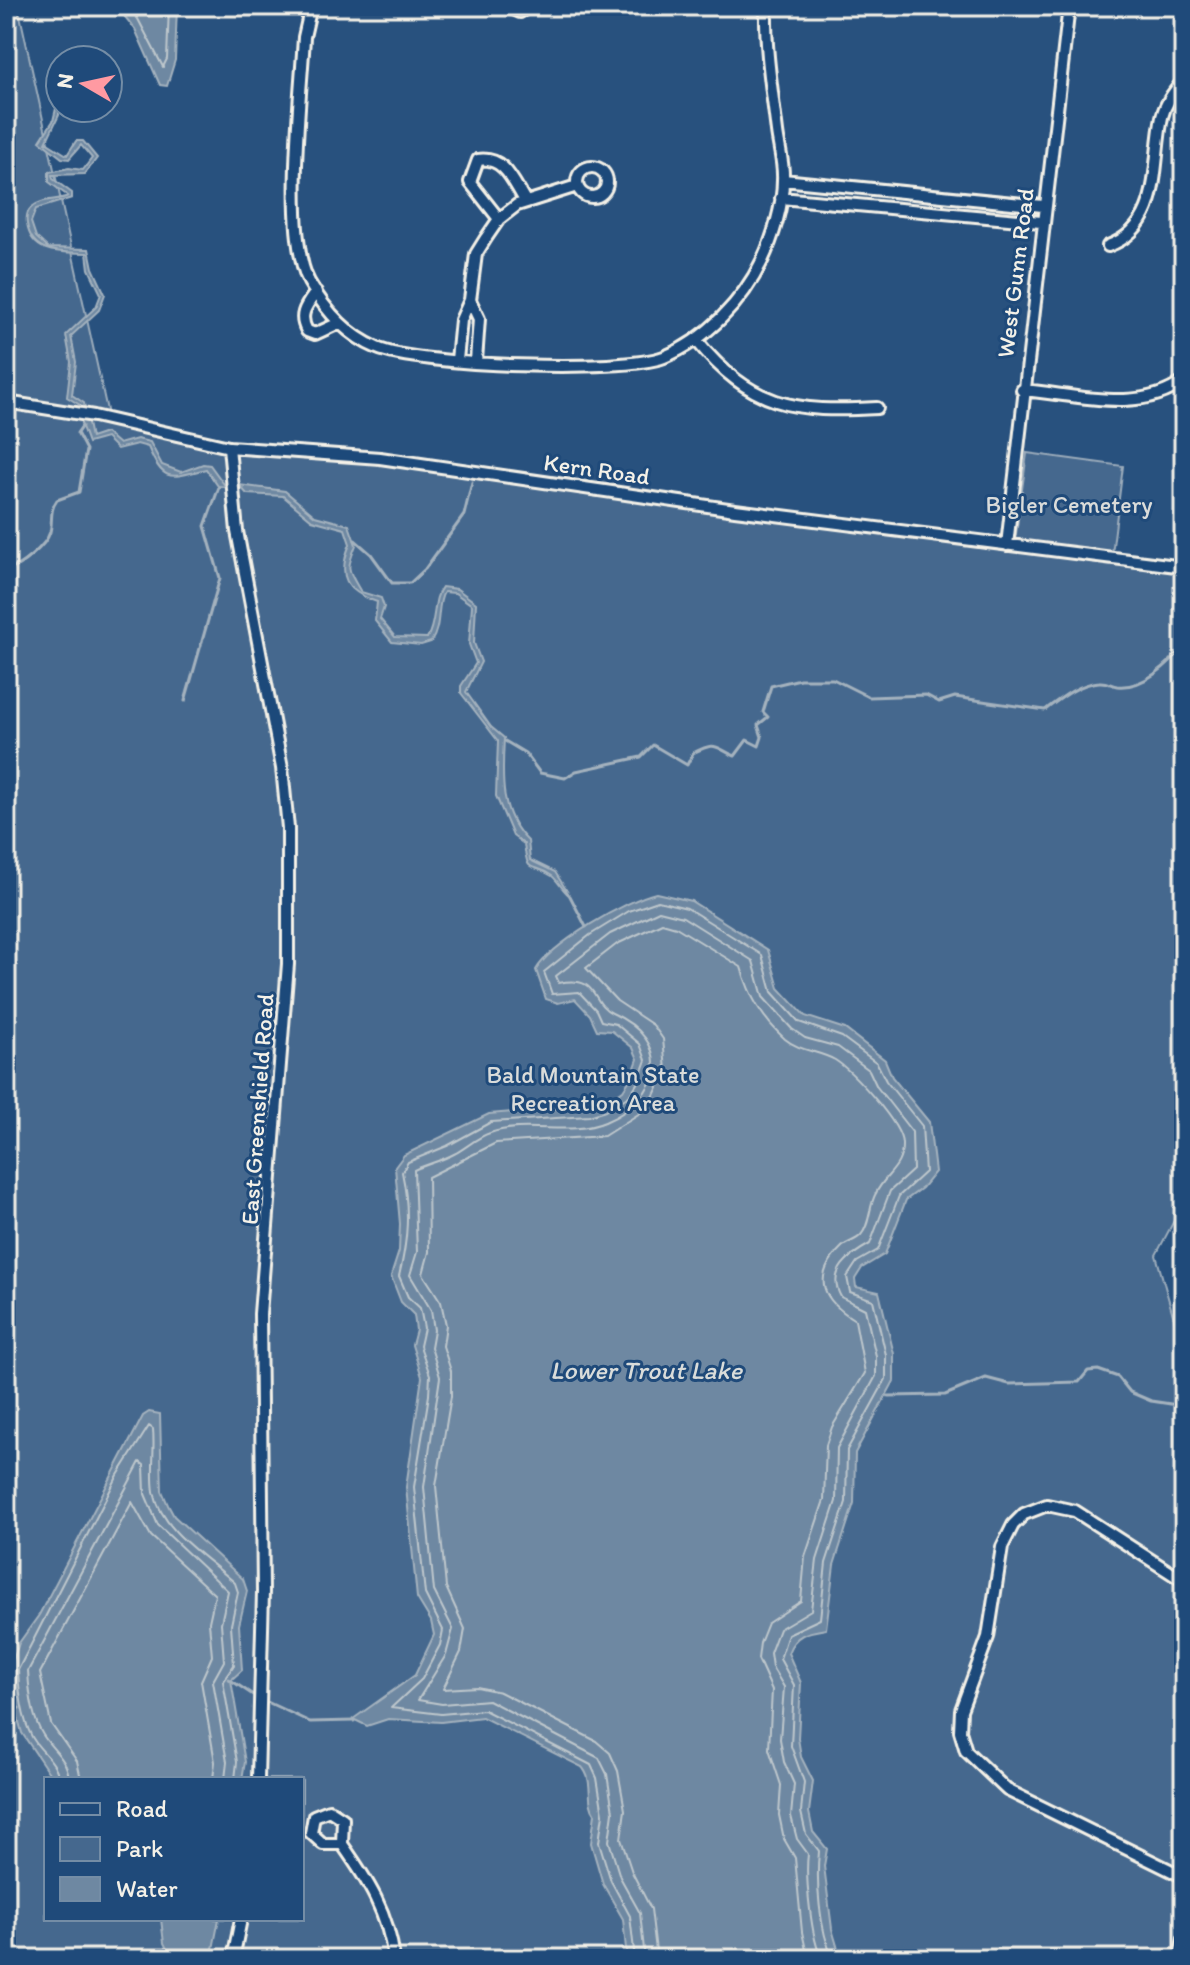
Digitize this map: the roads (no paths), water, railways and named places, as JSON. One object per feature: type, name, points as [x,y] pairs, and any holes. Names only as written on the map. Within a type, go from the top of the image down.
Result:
[{"type":"street","points":[[311,6],[304,37],[296,228],[303,268],[339,323],[359,338],[392,354],[609,367],[665,357],[696,340],[750,284],[770,241],[783,180],[765,41],[766,6]]},
{"type":"street","points":[[507,6],[520,12],[530,6]]},
{"type":"street","name":"West Gunn Road","points":[[1007,545],[1041,222],[1069,6]]},
{"type":"street","points":[[1182,6],[1184,28]]},
{"type":"street","points":[[1108,246],[1122,241],[1145,217],[1162,116],[1184,80]]},
{"type":"street","points":[[499,219],[470,182],[478,160],[490,158],[502,164],[526,202]]},
{"type":"street","points":[[783,180],[1043,206]]},
{"type":"street","points":[[457,360],[461,320],[470,300],[476,254],[499,219],[526,202],[577,186]]},
{"type":"street","points":[[904,192],[904,210]]},
{"type":"street","points":[[781,198],[1041,222]]},
{"type":"street","points":[[316,292],[303,310],[302,321],[307,331],[315,334],[339,323]]},
{"type":"street","points":[[470,300],[479,319],[476,361]]},
{"type":"street","points":[[696,340],[719,369],[737,383],[777,404],[816,410],[877,408]]},
{"type":"street","points":[[1022,390],[1123,401],[1170,392],[1184,381]]},
{"type":"street","name":"Kern Road","points":[[6,402],[94,416],[229,447],[380,458],[1184,567]]},
{"type":"street","name":"East Greenshield Road","points":[[229,447],[237,531],[282,768],[288,828],[288,964],[260,1314],[263,1592],[258,1777]]},
{"type":"street","points":[[1179,1578],[1075,1511],[1047,1505],[1024,1514],[1013,1525],[1002,1547],[988,1637],[961,1710],[960,1731],[966,1751],[1007,1790],[1184,1877]]},
{"type":"street","points":[[342,1844],[376,1893],[391,1934],[394,1959]]},
{"type":"street","points":[[233,1959],[241,1921]]},
{"type":"street","points":[[1179,1959],[1184,1939]]},
{"type":"water","points":[[116,6],[177,6],[175,60],[167,86],[160,85],[135,29]]},
{"type":"water","points":[[51,124],[55,124],[46,142],[67,155],[76,141],[83,141],[97,158],[85,174],[52,175],[72,193],[72,198],[36,209],[31,222],[36,237],[48,248],[89,249],[93,268],[105,294],[99,310],[71,336],[76,362],[72,395],[84,403],[91,438],[106,433],[119,444],[137,439],[150,442],[162,465],[181,472],[203,464],[210,465],[226,487],[218,486],[206,469],[176,476],[164,473],[148,447],[137,444],[117,449],[106,438],[88,443],[81,424],[80,405],[67,397],[71,362],[66,335],[96,307],[101,294],[89,269],[87,253],[59,252],[42,247],[30,234],[27,217],[36,204],[68,196],[49,182],[49,172],[69,168],[83,170],[92,158],[81,145],[69,159],[62,158],[40,141]]},
{"type":"water","points":[[239,485],[285,491],[315,516],[349,525],[356,545],[349,565],[351,573],[361,592],[381,598],[384,607],[380,619],[395,637],[427,638],[442,587],[457,589],[476,603],[474,643],[481,662],[466,692],[491,727],[504,738],[504,794],[512,819],[528,841],[530,860],[555,872],[570,896],[552,876],[529,865],[524,844],[513,836],[496,796],[498,741],[461,693],[461,686],[476,663],[469,644],[472,605],[455,593],[444,592],[437,629],[431,642],[421,645],[392,642],[375,621],[377,602],[357,593],[344,574],[350,544],[345,529],[312,520],[283,496],[247,494]]},
{"type":"water","name":"Lower Trout Lake","points":[[656,893],[691,901],[768,950],[779,988],[805,1016],[845,1029],[885,1060],[892,1077],[929,1122],[935,1172],[922,1188],[906,1200],[885,1254],[862,1268],[855,1279],[856,1287],[879,1292],[894,1354],[894,1381],[855,1453],[854,1503],[834,1565],[826,1629],[802,1635],[788,1653],[801,1683],[798,1738],[801,1757],[813,1781],[809,1812],[813,1832],[827,1849],[824,1866],[832,1929],[841,1959],[627,1959],[623,1919],[603,1884],[591,1843],[595,1814],[588,1779],[582,1767],[482,1717],[441,1722],[388,1719],[367,1726],[353,1719],[415,1675],[434,1635],[431,1621],[417,1598],[406,1487],[422,1377],[412,1345],[416,1330],[414,1315],[401,1302],[391,1276],[399,1251],[400,1224],[395,1167],[404,1155],[489,1114],[601,1105],[623,1090],[638,1059],[633,1048],[612,1031],[597,1030],[590,1015],[575,999],[558,1003],[546,999],[536,970],[557,948],[590,924]]},
{"type":"water","points":[[149,1412],[160,1414],[162,1491],[174,1516],[243,1579],[247,1591],[239,1625],[242,1670],[231,1680],[245,1762],[242,1777],[52,1777],[22,1733],[13,1700],[10,1669],[19,1643],[39,1615],[143,1416]]},
{"type":"water","points":[[161,1921],[219,1921],[211,1959],[172,1959],[164,1943]]},
{"type":"waterway","points":[[6,571],[25,561],[48,538],[57,500],[79,492],[86,450],[77,433],[82,426]]},
{"type":"waterway","points":[[355,540],[371,554],[392,583],[410,583],[425,569],[464,515],[472,482]]},
{"type":"waterway","points":[[185,701],[220,578],[205,526],[219,487]]},
{"type":"waterway","points":[[505,741],[525,753],[540,773],[565,778],[576,771],[641,757],[653,745],[687,765],[693,753],[707,747],[716,747],[735,756],[747,740],[759,746],[762,737],[758,725],[768,717],[763,712],[771,686],[800,679],[833,679],[869,697],[926,695],[939,702],[955,697],[1045,710],[1070,692],[1091,683],[1117,686],[1136,684],[1164,667],[1184,645]]},
{"type":"waterway","points":[[570,896],[586,927]]},
{"type":"waterway","points":[[888,1396],[945,1395],[986,1378],[1009,1384],[1079,1382],[1088,1371],[1098,1370],[1118,1377],[1130,1392],[1151,1401],[1184,1406]]},
{"type":"waterway","points":[[229,1679],[256,1697]]},
{"type":"waterway","points":[[263,1700],[310,1722],[354,1721]]},
{"type":"waterway","points":[[6,1716],[19,1708]]},
{"type":"park label","name":"Bigler Cemetery","points":[[1069,504]]},
{"type":"park label","name":"Bald Mountain State Recreation Area","points":[[593,1088]]}]
